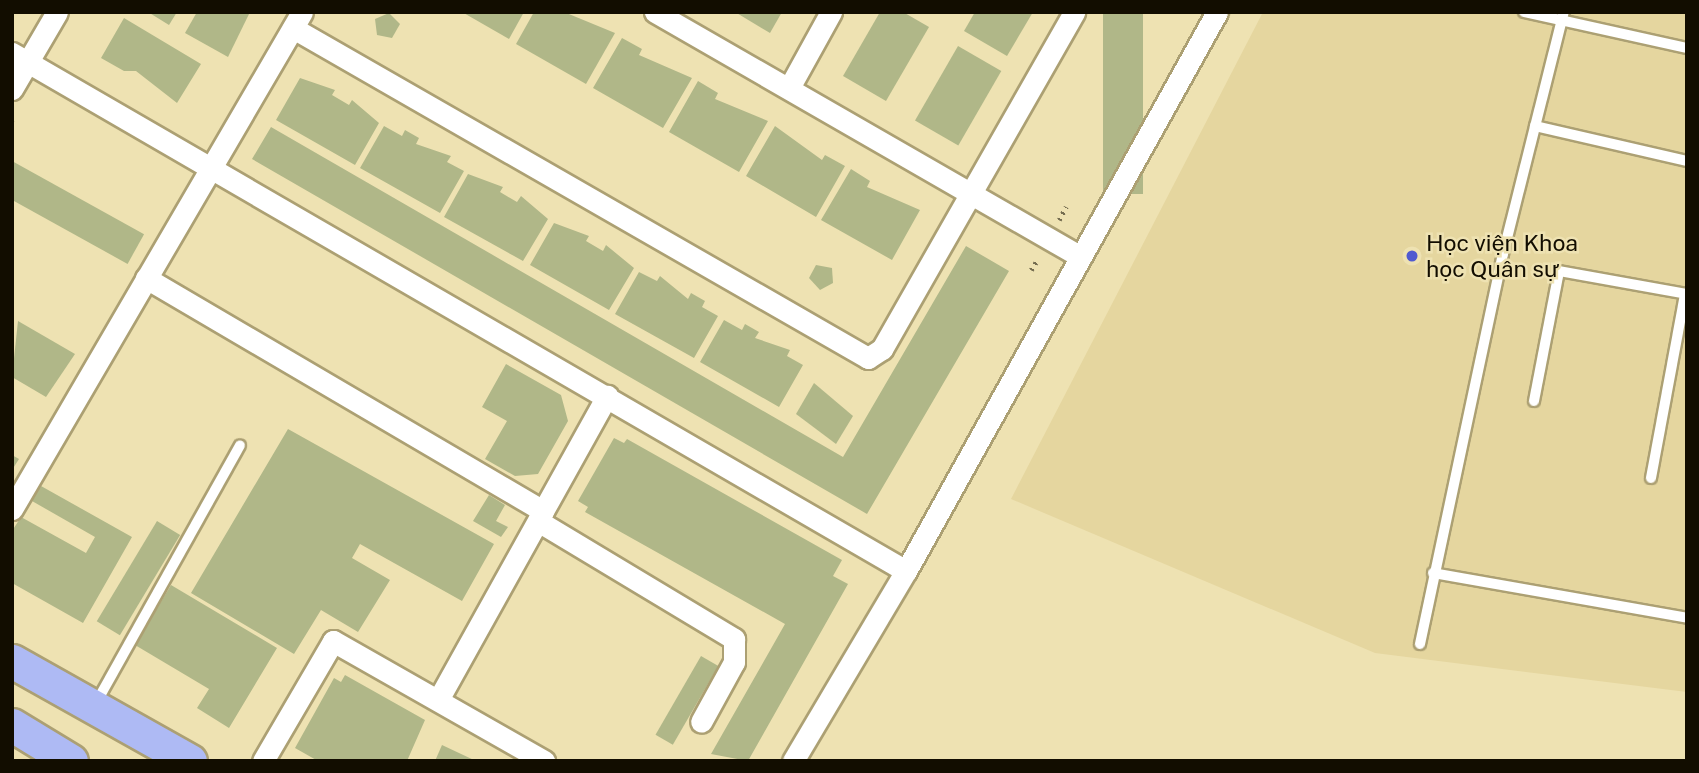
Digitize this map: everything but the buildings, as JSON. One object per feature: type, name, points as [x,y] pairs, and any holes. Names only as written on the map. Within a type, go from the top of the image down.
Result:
[{"type":"highway","points":[[12,661],[190,761]]},
{"type":"highway","points":[[12,725],[71,761]]},
{"type":"street","points":[[12,89],[20,58],[57,12]]},
{"type":"street","points":[[654,12],[1081,257]]},
{"type":"street","points":[[789,88],[831,12]]},
{"type":"street","points":[[12,509],[298,20],[868,358],[882,349],[1073,12]]},
{"type":"street","points":[[793,761],[906,571],[1217,12]]},
{"type":"street","points":[[20,58],[212,166],[906,571]]},
{"type":"street","points":[[146,278],[540,516],[734,639],[734,662],[701,722]]},
{"type":"street","points":[[438,700],[607,396]]},
{"type":"street","points":[[263,761],[333,641],[544,761]]},
{"type":"lane","points":[[1524,12],[1564,16],[1687,48]]},
{"type":"lane","points":[[1420,644],[1433,572],[1535,127],[1564,16]]},
{"type":"lane","points":[[1535,127],[1687,161]]},
{"type":"lane","points":[[1534,401],[1559,271],[1686,294],[1651,478]]},
{"type":"lane","points":[[93,708],[240,445]]},
{"type":"lane","points":[[1433,572],[1687,618]]},
{"type":"shaded area","name":"Học viện Khoa học Quân sự","points":[[1263,12],[1687,12],[1687,692],[1375,653],[1011,499]]},
{"type":"place","name":"Học viện Khoa học Quân sự","points":[[1412,256]]}]
